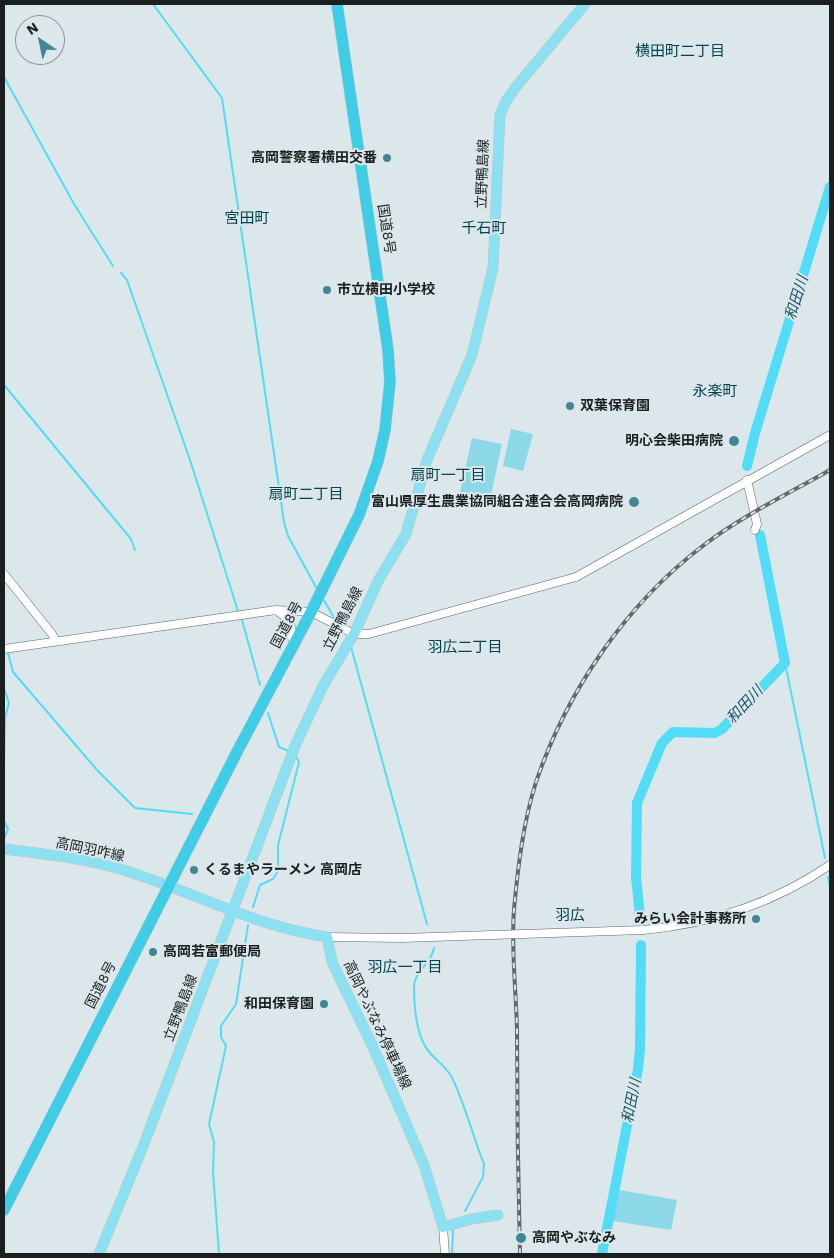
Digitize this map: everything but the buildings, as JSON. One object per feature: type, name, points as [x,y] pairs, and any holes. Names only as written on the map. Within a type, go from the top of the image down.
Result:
[{"type":"highway","name":"国道8号","points":[[4,1210],[168,886],[311,612],[359,515],[378,461],[388,406],[390,382],[383,306],[337,4]]},
{"type":"main road","name":"立野鴨島線","points":[[99,1254],[144,1144],[294,750],[323,686],[354,634],[378,581],[406,534],[427,460],[472,355],[493,268],[500,116],[506,101],[585,4]]},
{"type":"main road","name":"高岡羽咋線","points":[[4,849],[72,858],[119,869],[168,886]]},
{"type":"main road","points":[[168,886],[271,925],[327,937]]},
{"type":"main road","name":"高岡やぶなみ停車場線","points":[[327,937],[332,962],[373,1046],[420,1156],[443,1227]]},
{"type":"main road","points":[[443,1227],[472,1219],[498,1215]]},
{"type":"street","points":[[4,649],[276,610],[311,612],[354,634],[369,634],[576,577],[830,435]]},
{"type":"street","points":[[748,480],[757,524],[755,530]]},
{"type":"street","points":[[4,574],[56,641]]},
{"type":"street","points":[[276,610],[290,620],[293,646]]},
{"type":"street","points":[[327,937],[402,938],[643,930],[690,924],[730,914],[783,892],[830,865]]},
{"type":"street","points":[[443,1227],[445,1254]]},
{"type":"shaded area","points":[[511,429],[533,434],[523,471],[503,466]]},
{"type":"shaded area","points":[[472,438],[502,444],[490,500],[460,492]]},
{"type":"shaded area","points":[[619,1190],[677,1200],[671,1230],[613,1221]]},
{"type":"waterway","points":[[153,4],[222,98],[284,522],[288,536],[317,589]]},
{"type":"waterway","points":[[4,77],[74,204],[113,266]]},
{"type":"waterway","name":"和田川","points":[[747,466],[755,433],[830,187]]},
{"type":"waterway","points":[[121,273],[127,280],[190,460],[238,611]]},
{"type":"waterway","points":[[4,385],[131,539],[135,550]]},
{"type":"waterway","name":"和田川","points":[[640,916],[636,877],[637,803],[662,743],[673,732],[715,733],[722,729],[785,663],[760,535]]},
{"type":"waterway","points":[[322,597],[336,621]]},
{"type":"waterway","points":[[242,620],[260,685]]},
{"type":"waterway","points":[[351,647],[427,924]]},
{"type":"waterway","points":[[8,653],[13,672],[97,770],[135,808],[192,814]]},
{"type":"waterway","points":[[785,663],[825,858]]},
{"type":"waterway","points":[[4,688],[9,703],[5,717],[4,768]]},
{"type":"waterway","points":[[268,713],[279,747],[289,751]]},
{"type":"waterway","points":[[253,907],[260,885],[273,879],[278,871],[278,845],[299,762],[295,754]]},
{"type":"waterway","points":[[4,821],[8,829],[4,839]]},
{"type":"waterway","points":[[828,877],[830,886]]},
{"type":"waterway","points":[[219,1254],[213,1172],[214,1142],[209,1124],[226,1046],[221,1037],[221,1026],[236,1004],[248,925]]},
{"type":"waterway","name":"和田川","points":[[602,1254],[638,1069],[641,945]]},
{"type":"waterway","points":[[434,948],[433,953],[415,981],[415,1012],[425,1046],[452,1077],[484,1164],[483,1177],[465,1211]]},
{"type":"waterway","points":[[452,1254],[453,1230]]},
{"type":"railway","points":[[520,1254],[517,1029],[513,939],[514,909],[524,829],[536,782],[549,748],[564,715],[602,652],[649,594],[676,568],[719,534],[830,470]]},
{"type":"place","name":"高岡警察署横田交番","points":[[387,158]]},
{"type":"place","name":"市立横田小学校","points":[[327,290]]},
{"type":"place","name":"双葉保育園","points":[[570,406]]},
{"type":"place","name":"明心会柴田病院","points":[[734,441]]},
{"type":"place","name":"富山県厚生農業協同組合連合会高岡病院","points":[[634,502]]},
{"type":"place","name":"くるまやラーメン 高岡店","points":[[194,870]]},
{"type":"place","name":"みらい会計事務所","points":[[756,919]]},
{"type":"place","name":"高岡若富郵便局","points":[[153,952]]},
{"type":"place","name":"和田保育園","points":[[324,1004]]},
{"type":"place","name":"高岡やぶなみ","points":[[521,1238]]},
{"type":"district","name":"横田町二丁目","points":[[680,52]]},
{"type":"district","name":"宮田町","points":[[247,219]]},
{"type":"district","name":"千石町","points":[[484,229]]},
{"type":"district","name":"永楽町","points":[[715,392]]},
{"type":"district","name":"扇町一丁目","points":[[448,476]]},
{"type":"district","name":"扇町二丁目","points":[[306,495]]},
{"type":"district","name":"羽広二丁目","points":[[465,648]]},
{"type":"district","name":"羽広","points":[[570,916]]},
{"type":"district","name":"羽広一丁目","points":[[405,968]]}]
